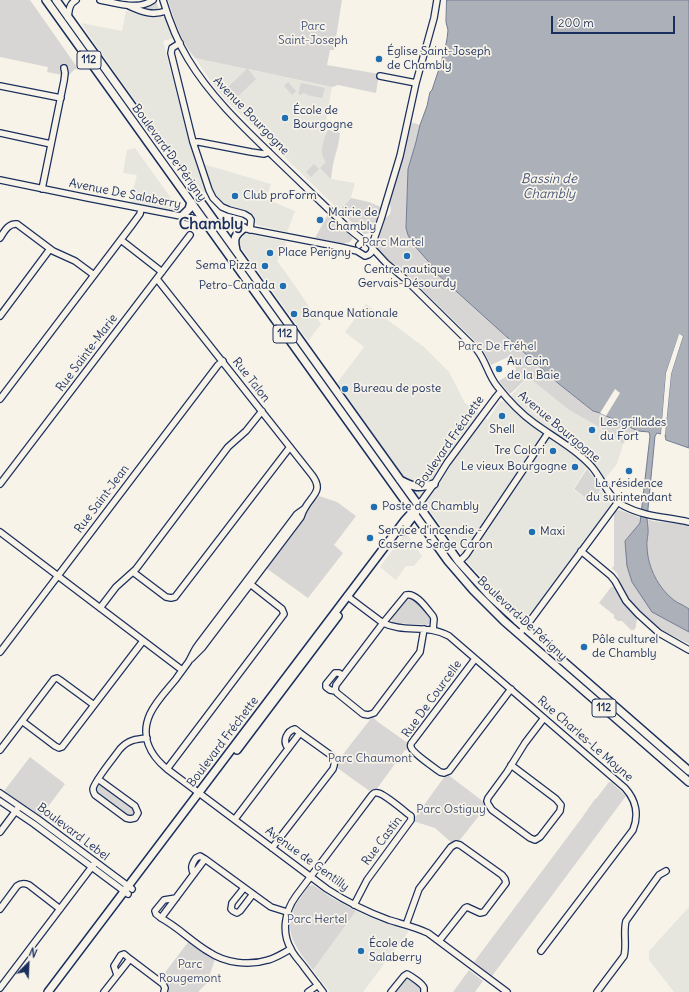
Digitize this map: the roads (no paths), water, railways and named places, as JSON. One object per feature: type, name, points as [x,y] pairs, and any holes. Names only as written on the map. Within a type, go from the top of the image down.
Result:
[{"type":"main road","name":"Boulevard De Périgny","points":[[46,0],[442,554],[492,609],[519,634],[689,782]]},
{"type":"main road","name":"Boulevard De Périgny","points":[[56,0],[459,562],[490,596],[525,628],[689,771]]},
{"type":"main road","points":[[182,216],[189,209],[191,202]]},
{"type":"main road","points":[[236,252],[234,243],[235,237],[237,234],[247,229]]},
{"type":"main road","points":[[399,480],[416,487],[434,484]]},
{"type":"main road","name":"Boulevard Fréchette","points":[[48,992],[128,890],[418,506]]},
{"type":"main road","name":"Boulevard Fréchette","points":[[54,992],[128,890]]},
{"type":"street","points":[[68,18],[71,5],[76,0]]},
{"type":"street","points":[[100,0],[125,5],[153,14],[166,11]]},
{"type":"street","points":[[125,5],[143,5],[153,0]]},
{"type":"street","name":"Avenue Bourgogne","points":[[163,0],[166,11],[180,43],[193,67],[215,97],[269,152],[349,229],[365,241]]},
{"type":"street","points":[[378,228],[359,245],[359,252],[364,255],[368,255],[371,252],[400,156],[416,83],[434,22],[437,0]]},
{"type":"street","points":[[180,43],[172,48],[171,53],[193,142],[207,186],[212,197],[218,204],[231,211],[249,217],[251,220],[247,229]]},
{"type":"street","points":[[42,189],[65,76],[64,68]]},
{"type":"street","points":[[380,76],[416,83]]},
{"type":"street","points":[[0,86],[61,98]]},
{"type":"street","points":[[0,133],[51,144]]},
{"type":"street","points":[[193,142],[260,154],[266,154],[269,152]]},
{"type":"street","name":"Avenue De Salaberry","points":[[0,180],[359,252]]},
{"type":"street","points":[[1,396],[121,240],[140,214],[142,208]]},
{"type":"street","points":[[0,238],[9,226],[15,224],[20,226],[50,249],[75,261],[94,275]]},
{"type":"street","name":"Avenue Bourgogne","points":[[349,229],[359,245]]},
{"type":"street","name":"Rue Sainte-Marie","points":[[0,484],[190,235]]},
{"type":"street","points":[[121,240],[162,272]]},
{"type":"street","points":[[365,241],[369,242],[372,247]]},
{"type":"street","name":"Avenue De Salaberry","points":[[340,247],[359,245]]},
{"type":"street","name":"Avenue Bourgogne","points":[[372,247],[386,263],[402,276],[477,350],[501,391],[524,415],[586,462],[597,474],[609,493],[618,502],[634,511],[652,516],[689,522]]},
{"type":"street","points":[[0,316],[50,249]]},
{"type":"street","name":"Avenue Bourgogne","points":[[368,255],[386,263]]},
{"type":"street","name":"Rue Talon","points":[[157,279],[316,480],[317,488],[313,497],[304,509],[301,517],[248,583]]},
{"type":"street","name":"Rue Saint-Jean","points":[[0,652],[218,365],[223,361]]},
{"type":"street","name":"Boulevard Fréchette","points":[[418,506],[501,391]]},
{"type":"street","points":[[100,608],[116,587],[134,572],[225,451],[246,431],[262,411]]},
{"type":"street","points":[[459,562],[466,555],[548,433]]},
{"type":"street","points":[[134,572],[166,596],[171,598],[175,597],[290,447]]},
{"type":"street","points":[[519,634],[618,502]]},
{"type":"street","points":[[0,532],[182,670]]},
{"type":"street","points":[[581,552],[613,578],[626,601],[638,614],[662,635],[689,650]]},
{"type":"street","points":[[98,779],[135,806],[138,813],[136,817],[133,819],[127,819],[94,794],[93,787],[98,779],[120,749],[126,743],[134,739],[147,738],[147,724],[150,714],[156,704],[190,660],[200,651],[248,583],[282,609],[284,613],[283,616],[167,769]]},
{"type":"street","points":[[335,691],[336,686],[343,676],[403,597],[407,594],[415,596],[433,616],[433,630]]},
{"type":"street","name":"Rue Charles-Le Moyne","points":[[349,598],[383,623],[396,627],[433,630],[442,632],[449,636],[625,788],[634,802],[636,817],[635,825],[631,832],[541,951]]},
{"type":"street","points":[[343,676],[339,673],[335,673],[326,684],[326,687],[335,691],[363,714],[368,715],[374,713],[420,652],[424,629]]},
{"type":"street","points":[[22,721],[55,746],[61,748],[143,641]]},
{"type":"street","name":"Rue De Courcelle","points":[[475,659],[412,743],[411,747],[416,754],[440,772],[444,773],[448,771],[511,689]]},
{"type":"street","points":[[0,750],[55,678],[62,680],[94,705]]},
{"type":"street","points":[[511,765],[556,799],[561,805],[560,811],[540,837],[536,839],[530,838],[492,810],[487,803],[487,799],[544,718]]},
{"type":"street","points":[[272,848],[334,765],[332,756],[295,729],[292,730],[285,739],[285,744],[288,748]]},
{"type":"street","points":[[235,820],[300,733]]},
{"type":"street","name":"Avenue de Gentilly","points":[[147,738],[153,754],[167,769],[310,877],[336,895],[354,905],[377,915],[425,931],[507,992]]},
{"type":"street","name":"Boulevard Lebel","points":[[0,793],[34,824],[128,890]]},
{"type":"street","name":"Rue Castin","points":[[310,877],[373,794],[376,793],[382,795],[411,816],[411,820],[367,880],[354,905]]},
{"type":"street","name":"Boulevard Lebel","points":[[0,801],[18,809]]},
{"type":"street","points":[[0,832],[18,809]]},
{"type":"street","points":[[406,925],[419,889],[452,846],[456,844],[460,845],[501,874],[506,883],[484,912],[479,912],[468,907],[464,908],[439,941]]},
{"type":"street","points":[[161,918],[194,874],[191,867],[196,858],[200,856],[266,904],[287,912]]},
{"type":"street","points":[[0,988],[93,864]]},
{"type":"street","points":[[597,992],[624,956],[626,921],[659,876],[666,871]]},
{"type":"street","points":[[310,877],[294,898],[287,912],[285,930],[290,949],[323,992]]},
{"type":"street","points":[[0,909],[17,886],[24,883],[29,885],[60,909]]},
{"type":"street","points":[[244,888],[231,905],[231,909],[233,911],[237,913],[240,911],[253,894]]},
{"type":"street","points":[[176,898],[164,900],[155,911],[156,914],[208,952],[219,958],[229,961],[249,963],[262,962],[275,958],[290,949]]},
{"type":"street","points":[[117,975],[114,966],[121,956],[125,954],[162,983],[165,988],[164,992]]},
{"type":"street","points":[[104,992],[130,959]]},
{"type":"street","points":[[391,992],[406,974],[422,985],[424,992]]},
{"type":"street","points":[[308,992],[318,985]]},
{"type":"water","name":"Bassin de Chambly","points":[[447,0],[689,0],[689,448],[666,440],[665,435],[671,374],[683,336],[679,335],[666,373],[661,434],[657,433],[655,436],[647,519],[647,545],[649,562],[659,584],[675,601],[689,609],[689,632],[652,612],[632,582],[627,566],[625,541],[640,523],[650,436],[649,432],[638,431],[593,411],[559,384],[436,273],[413,244],[408,235],[406,228],[408,169],[430,92],[432,90],[445,49],[448,30],[446,22]]},
{"type":"place","name":"Église Saint-Joseph de Chambly","points":[[379,59]]},
{"type":"place","name":"École de Bourgogne","points":[[285,118]]},
{"type":"place","name":"Club proForm","points":[[235,196]]},
{"type":"place","name":"Mairie de Chambly","points":[[320,220]]},
{"type":"place","name":"Place Perigny","points":[[270,253]]},
{"type":"place","name":"Centre nautique Gervais-Désourdy","points":[[407,256]]},
{"type":"place","name":"Sema Pizza","points":[[265,266]]},
{"type":"place","name":"Petro-Canada","points":[[283,286]]},
{"type":"place","name":"Banque Nationale","points":[[294,314]]},
{"type":"place","name":"Au Coin de la Baie","points":[[499,369]]},
{"type":"place","name":"Bureau de poste","points":[[345,389]]},
{"type":"place","name":"Shell","points":[[502,416]]},
{"type":"place","name":"Les grillades du Fort","points":[[592,430]]},
{"type":"place","name":"Tre Colori","points":[[553,451]]},
{"type":"place","name":"Le vieux Bourgogne","points":[[575,467]]},
{"type":"place","name":"La résidence du surintendant","points":[[629,471]]},
{"type":"place","name":"Poste de Chambly","points":[[374,507]]},
{"type":"place","name":"Maxi","points":[[532,532]]},
{"type":"place","name":"Service d'incendie - Caserne Serge Caron","points":[[370,538]]},
{"type":"place","name":"Pôle culturel de Chambly","points":[[584,647]]},
{"type":"place","name":"École de Salaberry","points":[[361,951]]},
{"type":"district","name":"Chambly","points":[[211,224]]},
{"type":"park label","name":"Parc Saint-Joseph","points":[[313,34]]},
{"type":"park label","name":"Parc Martel","points":[[393,243]]},
{"type":"park label","name":"Parc De Fréhel","points":[[497,347]]},
{"type":"park label","name":"Parc Chaumont","points":[[370,759]]},
{"type":"park label","name":"Parc Ostiguy","points":[[451,810]]},
{"type":"park label","name":"Parc Hertel","points":[[317,920]]},
{"type":"park label","name":"Parc Rougemont","points":[[190,972]]}]
